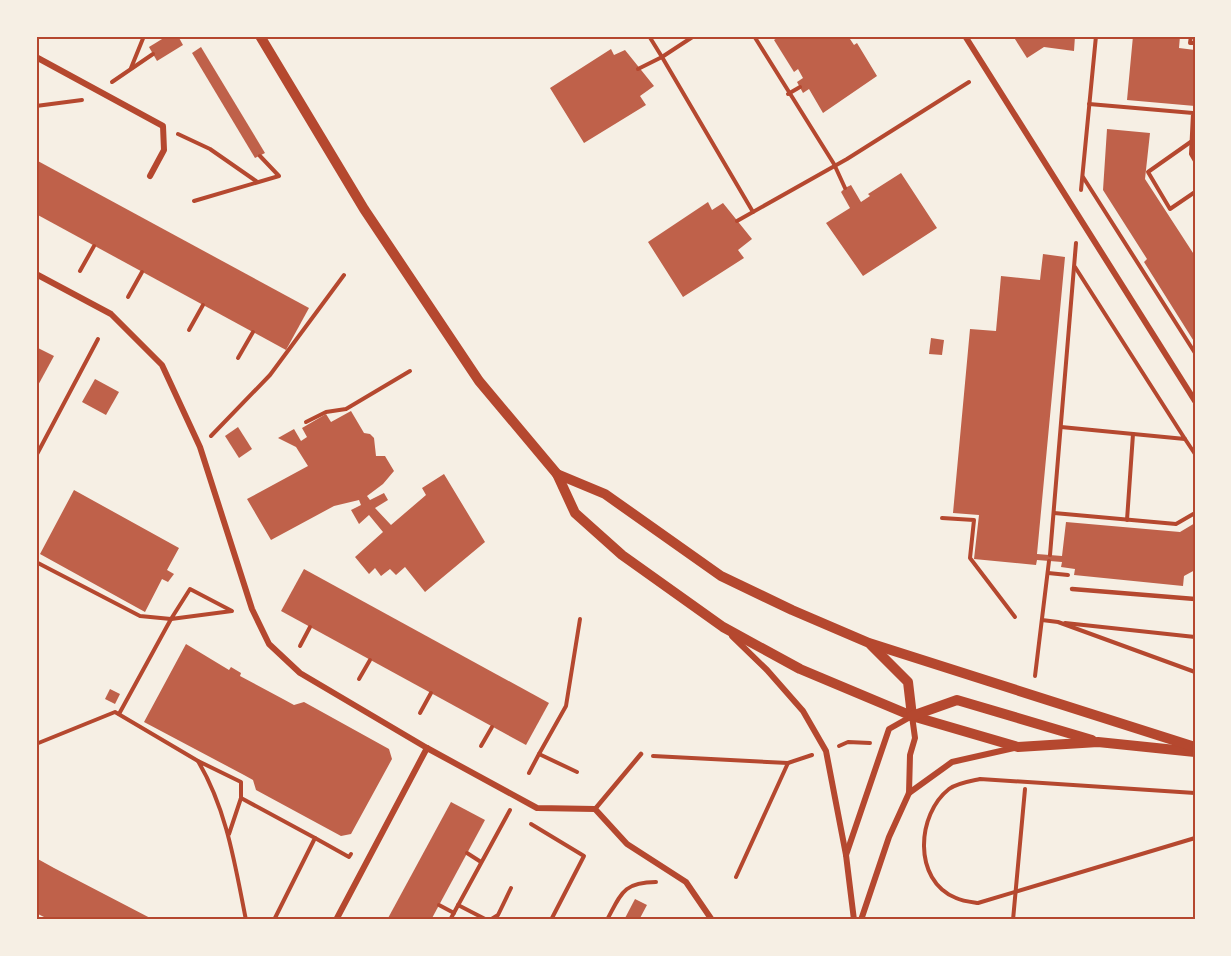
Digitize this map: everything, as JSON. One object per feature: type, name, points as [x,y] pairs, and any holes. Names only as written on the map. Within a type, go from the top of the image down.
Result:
[{"type":"street","points":[[260,36],[364,209],[479,381],[557,474],[576,513],[622,555],[723,627],[800,669],[912,717],[1018,747]]},
{"type":"street","points":[[965,36],[1078,219],[1195,401]]},
{"type":"street","points":[[36,57],[163,126],[164,150],[150,176]]},
{"type":"street","points":[[36,274],[111,314],[162,365],[200,447],[252,609],[269,644],[300,673],[427,748],[537,808],[595,809],[627,844],[686,882],[712,920]]},
{"type":"street","points":[[557,474],[605,494],[721,576],[869,643],[1195,747]]},
{"type":"street","points":[[723,627],[767,670],[802,711],[826,751],[846,855],[854,920]]},
{"type":"street","points":[[861,920],[889,837],[909,793],[910,755],[915,738],[908,682],[869,643]]},
{"type":"street","points":[[846,855],[889,729],[912,717],[957,700],[1098,742]]},
{"type":"street","points":[[909,793],[952,762],[1018,747],[1098,742],[1195,752]]},
{"type":"street","points":[[336,920],[427,748]]},
{"type":"lane","points":[[1072,589],[1195,599]]},
{"type":"lane","points":[[595,809],[641,754]]},
{"type":"path","points":[[131,69],[144,36]]},
{"type":"path","points":[[649,36],[753,212]]},
{"type":"path","points":[[638,69],[662,57],[694,36]]},
{"type":"path","points":[[754,36],[788,94],[834,164],[845,188]]},
{"type":"path","points":[[1050,555],[1096,36]]},
{"type":"path","points":[[1191,36],[1191,43],[1195,43]]},
{"type":"path","points":[[36,106],[88,99],[153,54]]},
{"type":"path","points":[[737,221],[834,164],[847,159],[969,82]]},
{"type":"path","points":[[788,94],[800,87]]},
{"type":"path","points":[[1089,104],[1194,113],[1191,154],[1195,161]]},
{"type":"path","points":[[163,126],[210,149],[257,181]]},
{"type":"path","points":[[1192,140],[1148,172],[1170,209],[1195,192]]},
{"type":"path","points":[[194,201],[279,176],[260,156]]},
{"type":"path","points":[[1082,176],[1195,353]]},
{"type":"path","points":[[80,271],[93,246]]},
{"type":"path","points":[[1075,267],[1195,454]]},
{"type":"path","points":[[128,297],[142,272]]},
{"type":"path","points":[[200,447],[270,375],[344,275]]},
{"type":"path","points":[[189,330],[203,305]]},
{"type":"path","points":[[238,358],[253,332]]},
{"type":"path","points":[[36,456],[98,339]]},
{"type":"path","points":[[306,422],[326,412],[346,409],[410,371]]},
{"type":"path","points":[[1061,427],[1185,439]]},
{"type":"path","points":[[1127,520],[1133,434]]},
{"type":"path","points":[[1054,513],[1176,524],[1195,513]]},
{"type":"path","points":[[942,518],[974,520],[970,558],[1016,617]]},
{"type":"path","points":[[1035,676],[1049,561]]},
{"type":"path","points":[[36,562],[141,616],[171,619],[232,611],[190,589],[171,619],[119,714]]},
{"type":"path","points":[[1048,573],[1070,575]]},
{"type":"path","points":[[529,773],[566,706],[580,619]]},
{"type":"path","points":[[1042,620],[1195,637]]},
{"type":"path","points":[[1058,622],[1195,672]]},
{"type":"path","points":[[300,646],[310,627]]},
{"type":"path","points":[[359,679],[370,660]]},
{"type":"path","points":[[420,713],[430,693]]},
{"type":"path","points":[[36,744],[115,712],[198,761],[241,782],[241,798],[229,834]]},
{"type":"path","points":[[481,746],[492,727]]},
{"type":"path","points":[[641,754],[663,758],[788,763],[826,751]]},
{"type":"path","points":[[539,754],[577,772]]},
{"type":"path","points":[[198,761],[214,788],[229,834],[246,920]]},
{"type":"path","points":[[736,877],[788,763]]},
{"type":"path","points":[[1195,793],[980,778],[950,788],[928,816],[923,845],[927,866],[938,886],[955,898],[978,903],[1195,838]]},
{"type":"path","points":[[1013,920],[1025,789]]},
{"type":"path","points":[[241,798],[315,838],[274,920]]},
{"type":"path","points":[[450,920],[510,810],[519,816]]},
{"type":"path","points":[[528,822],[584,856],[551,920]]},
{"type":"path","points":[[467,854],[481,862]]},
{"type":"path","points":[[607,920],[624,889],[639,882],[658,882],[666,887]]},
{"type":"path","points":[[458,905],[489,920],[498,915],[511,888]]},
{"type":"path","points":[[439,904],[454,913]]},
{"type":"building","points":[[167,36],[178,36],[183,45],[157,61],[149,47]]},
{"type":"building","points":[[780,36],[848,36],[854,45],[857,43],[877,76],[823,113],[809,89],[803,93],[797,82],[803,78],[798,69],[794,72],[774,40]]},
{"type":"building","points":[[1013,36],[1075,36],[1074,51],[1044,47],[1027,58]]},
{"type":"building","points":[[1133,36],[1180,36],[1179,48],[1195,50],[1195,106],[1127,100]]},
{"type":"building","points":[[201,47],[265,153],[255,158],[192,53]]},
{"type":"building","points":[[611,49],[614,55],[625,50],[654,86],[640,96],[646,105],[584,143],[550,88]]},
{"type":"building","points":[[1107,129],[1150,133],[1145,179],[1195,256],[1195,343],[1144,262],[1147,259],[1103,190]]},
{"type":"building","points":[[36,160],[309,308],[286,350],[36,214]]},
{"type":"building","points":[[901,173],[937,228],[863,276],[826,223],[850,208],[841,192],[845,188],[851,185],[861,202],[870,196],[868,194]]},
{"type":"building","points":[[708,202],[712,210],[723,203],[752,239],[738,250],[744,258],[683,297],[648,242]]},
{"type":"building","points":[[1043,254],[1065,257],[1037,554],[1062,556],[1066,522],[1180,532],[1195,523],[1195,570],[1184,576],[1183,586],[1074,575],[1075,569],[1061,567],[1062,562],[1037,560],[1036,565],[974,559],[979,515],[953,513],[970,329],[996,331],[1001,276],[1040,280]]},
{"type":"building","points":[[931,338],[944,340],[942,355],[929,354]]},
{"type":"building","points":[[36,347],[54,356],[36,389]]},
{"type":"building","points":[[95,379],[119,392],[106,415],[82,402]]},
{"type":"building","points":[[351,411],[364,433],[374,438],[376,456],[385,456],[394,471],[383,484],[367,496],[370,500],[384,493],[388,500],[375,508],[391,525],[426,495],[422,488],[444,474],[485,542],[425,592],[405,567],[396,575],[390,569],[381,576],[375,568],[369,574],[355,557],[383,532],[369,515],[359,524],[351,510],[361,505],[359,500],[334,506],[271,540],[247,499],[308,466],[296,447],[278,438],[294,429],[301,441],[307,437],[302,428],[326,414],[331,422]]},
{"type":"building","points":[[238,427],[252,449],[239,458],[225,436]]},
{"type":"building","points":[[74,490],[179,548],[167,570],[174,574],[168,582],[162,579],[145,612],[40,554]]},
{"type":"building","points":[[304,569],[549,703],[526,745],[281,611]]},
{"type":"building","points":[[186,644],[229,670],[231,667],[241,673],[240,676],[294,705],[304,702],[389,749],[392,759],[351,834],[341,836],[256,790],[253,780],[144,722]]},
{"type":"building","points":[[110,689],[120,694],[115,704],[105,699]]},
{"type":"building","points":[[451,802],[485,820],[431,920],[387,920]]},
{"type":"building","points":[[36,858],[154,920],[50,920],[36,913]]},
{"type":"building","points":[[635,899],[647,905],[639,920],[624,920]]}]
